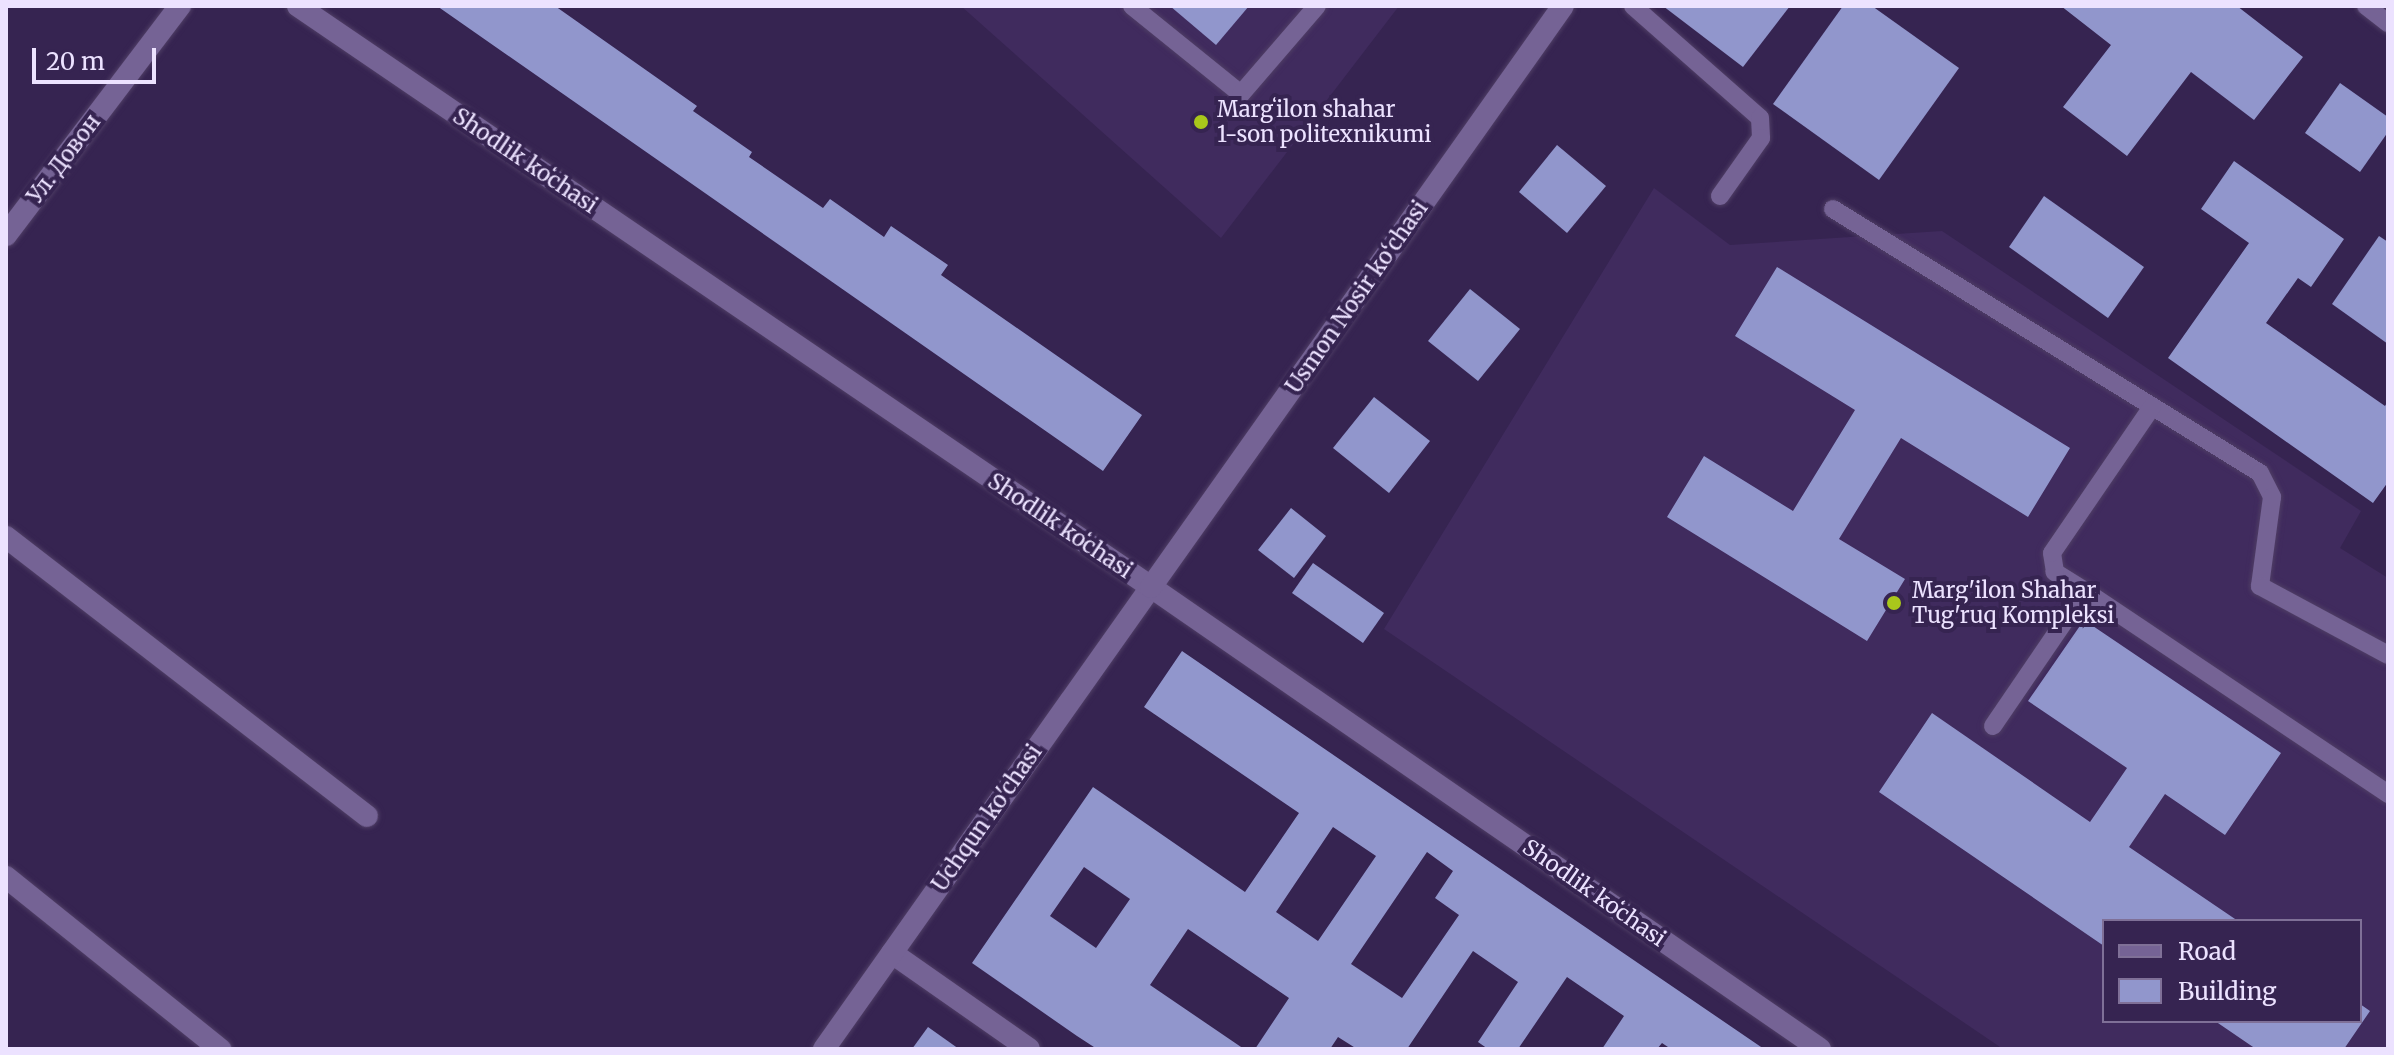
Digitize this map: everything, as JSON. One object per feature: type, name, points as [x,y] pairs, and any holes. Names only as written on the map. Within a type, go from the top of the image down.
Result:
[{"type":"street","name":"Ул. Довон","points":[[6,235],[180,6]]},
{"type":"street","name":"Shodlik koʻchasi","points":[[298,6],[1151,587],[1820,1049]]},
{"type":"street","name":"Usmon Nosir ko‘chasi","points":[[1151,587],[1563,6]]},
{"type":"street","points":[[6,537],[367,816]]},
{"type":"street","name":"Uchqun ko'chasi","points":[[824,1049],[1151,587]]},
{"type":"street","points":[[6,877],[220,1049]]},
{"type":"street","points":[[892,953],[1029,1049]]},
{"type":"lane","points":[[1132,6],[1241,94],[1317,6]]},
{"type":"lane","points":[[1633,6],[1760,118],[1761,138],[1720,196]]},
{"type":"lane","points":[[2366,6],[2388,23]]},
{"type":"lane","points":[[1833,209],[2260,473],[2269,487],[2260,586],[2388,655]]},
{"type":"lane","points":[[2152,407],[2052,553],[2055,572],[2388,794]]},
{"type":"lane","points":[[1993,726],[2085,591]]},
{"type":"shaded area","name":"Margʻilon shahar 1-son politexnikumi","points":[[961,6],[1399,6],[1221,238]]},
{"type":"shaded area","name":"Marg'ilon Shahar Tug'ruq Kompleksi","points":[[1654,188],[1730,245],[1942,231],[2361,511],[2340,548],[2388,578],[2388,1049],[2003,1049],[1384,629]]},
{"type":"building","points":[[437,6],[555,6],[697,106],[693,111],[752,152],[749,157],[823,208],[830,199],[884,237],[891,226],[948,265],[941,275],[1142,415],[1103,471]]},
{"type":"building","points":[[1170,6],[1249,6],[1216,45]]},
{"type":"building","points":[[1663,6],[1790,6],[1743,67]]},
{"type":"building","points":[[1843,6],[1872,6],[1959,68],[1879,180],[1773,104]]},
{"type":"building","points":[[2061,6],[2237,6],[2303,57],[2254,120],[2191,72],[2127,156],[2063,107],[2111,45]]},
{"type":"building","points":[[2340,83],[2388,117],[2388,132],[2360,172],[2305,133]]},
{"type":"building","points":[[1557,145],[1606,186],[1567,233],[1519,192]]},
{"type":"building","points":[[2234,161],[2344,239],[2311,287],[2298,278],[2266,323],[2385,406],[2388,401],[2388,482],[2373,503],[2168,358],[2249,243],[2201,209]]},
{"type":"building","points":[[2044,196],[2144,267],[2108,318],[2009,247]]},
{"type":"building","points":[[2379,236],[2388,242],[2388,344],[2332,304]]},
{"type":"building","points":[[1777,267],[2070,448],[2028,517],[1901,438],[1839,539],[1905,579],[1867,641],[1667,517],[1704,456],[1793,511],[1855,410],[1735,336]]},
{"type":"building","points":[[1470,289],[1520,329],[1478,381],[1428,341]]},
{"type":"building","points":[[1374,397],[1430,441],[1389,493],[1333,448]]},
{"type":"building","points":[[1291,508],[1326,536],[1294,578],[1258,550]]},
{"type":"building","points":[[1313,563],[1384,613],[1363,643],[1292,593]]},
{"type":"building","points":[[2084,620],[2281,753],[2225,835],[2165,794],[2129,847],[2235,919],[2102,919],[2102,945],[1879,792],[1932,713],[2090,822],[2127,768],[2028,701]]},
{"type":"building","points":[[1182,651],[1764,1049],[1671,1049],[1662,1043],[1657,1049],[1602,1049],[1624,1016],[1567,977],[1518,1049],[1488,1049],[1478,1042],[1518,982],[1473,951],[1407,1049],[1357,1049],[1338,1037],[1330,1049],[1255,1049],[1289,998],[1188,929],[1150,985],[1244,1049],[1097,1049],[972,963],[1093,787],[1245,892],[1299,813],[1144,707]],"holes":[[[1333,827],[1376,856],[1318,941],[1276,912]],[[1427,852],[1453,871],[1435,898],[1459,915],[1402,998],[1351,964]],[[1084,867],[1130,899],[1096,948],[1050,916]]]},
{"type":"building","points":[[2362,1005],[2370,1011],[2362,1023]]},
{"type":"building","points":[[2218,1023],[2362,1023],[2344,1049],[2256,1049]]},
{"type":"building","points":[[928,1027],[959,1049],[912,1049]]},
{"type":"place","name":"Margʻilon shahar 1-son politexnikumi","points":[[1201,122]]},
{"type":"place","name":"Marg'ilon Shahar Tug'ruq Kompleksi","points":[[1894,603]]}]
